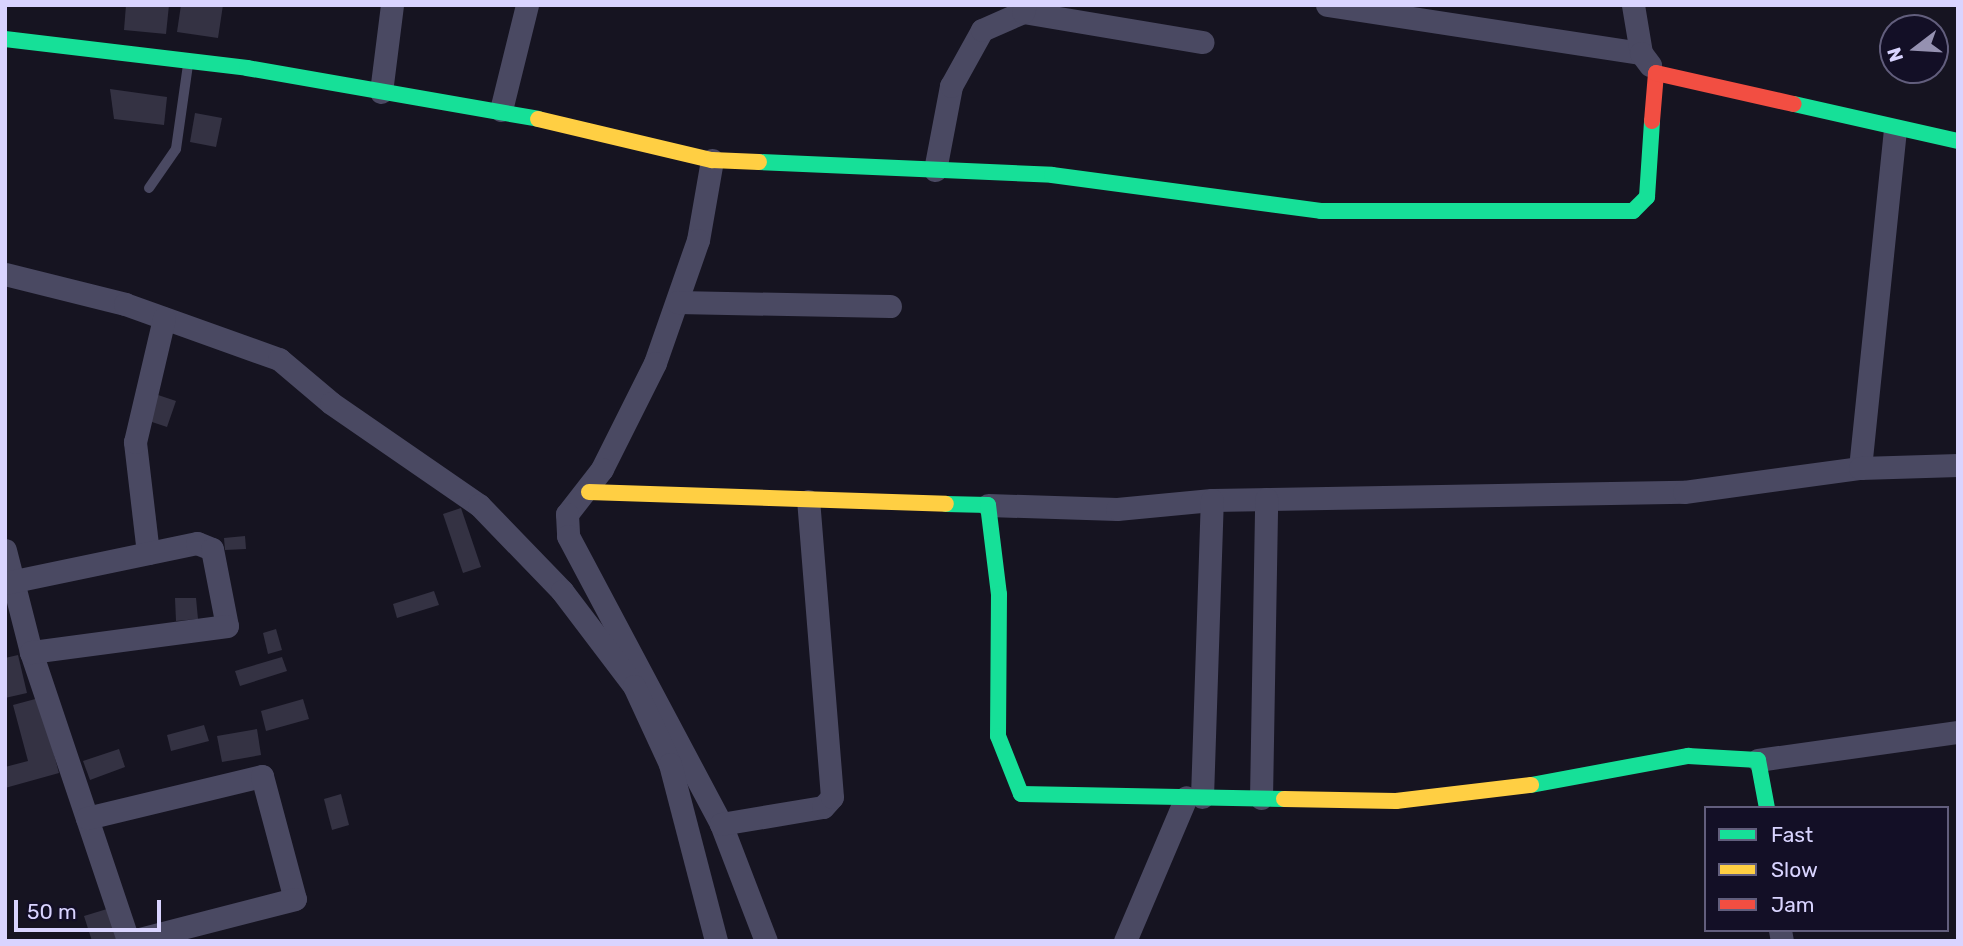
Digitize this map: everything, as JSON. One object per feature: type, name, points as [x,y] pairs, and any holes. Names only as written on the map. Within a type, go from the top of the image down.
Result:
[{"type":"street","points":[[381,92],[392,5]]},
{"type":"street","points":[[501,110],[527,5]]},
{"type":"street","points":[[1328,5],[1641,52]]},
{"type":"street","points":[[5,39],[189,61],[501,110],[712,160],[1052,175],[1321,211],[1617,214],[1633,211],[1647,197],[1656,73],[1641,52],[1633,5]]},
{"type":"street","points":[[935,170],[951,86],[982,30],[1024,9],[1203,41]]},
{"type":"street","points":[[1656,73],[1818,106],[1895,132],[1958,141]]},
{"type":"street","points":[[1860,468],[1895,132]]},
{"type":"street","points":[[712,160],[698,240],[655,363],[589,492],[567,514],[568,536],[721,824],[766,941]]},
{"type":"street","points":[[5,274],[164,318],[294,368],[331,403],[479,505],[562,591],[634,686],[670,764],[716,941]]},
{"type":"street","points":[[677,302],[890,306]]},
{"type":"street","points":[[148,553],[135,442],[164,318]]},
{"type":"street","points":[[589,492],[1117,509],[1212,500],[1684,492],[1860,468],[1958,465]]},
{"type":"street","points":[[1261,798],[1266,499]]},
{"type":"street","points":[[1125,941],[1194,797],[1212,500]]},
{"type":"street","points":[[721,824],[823,807],[832,797],[808,501]]},
{"type":"street","points":[[988,505],[999,594],[998,736],[1012,781],[1021,794],[1040,798],[1194,797],[1396,801],[1485,793],[1688,756],[1758,760],[1958,732]]},
{"type":"street","points":[[7,582],[206,543],[227,626],[31,652]]},
{"type":"street","points":[[5,550],[7,582],[31,652],[87,818],[129,941],[295,899],[262,776],[87,818]]},
{"type":"street","points":[[1758,760],[1767,806]]},
{"type":"lane","points":[[149,188],[176,149],[189,61]]},
{"type":"building","points":[[126,5],[169,5],[166,34],[124,30]]},
{"type":"building","points":[[181,5],[223,5],[218,38],[177,32]]},
{"type":"building","points":[[110,89],[167,97],[164,125],[114,119]]},
{"type":"building","points":[[195,113],[222,118],[216,147],[190,142]]},
{"type":"building","points":[[158,395],[176,401],[167,427],[149,421]]},
{"type":"building","points":[[461,508],[481,567],[463,573],[443,514]]},
{"type":"building","points":[[245,536],[246,549],[225,550],[224,538]]},
{"type":"building","points":[[434,591],[439,605],[397,618],[393,604]]},
{"type":"building","points":[[175,598],[196,598],[198,619],[176,621]]},
{"type":"building","points":[[276,629],[282,650],[268,654],[263,633]]},
{"type":"building","points":[[18,655],[27,693],[5,698],[5,658]]},
{"type":"building","points":[[282,657],[287,671],[240,686],[235,671]]},
{"type":"building","points":[[39,698],[59,773],[5,788],[5,767],[28,761],[13,705]]},
{"type":"building","points":[[303,699],[309,719],[266,731],[261,711]]},
{"type":"building","points":[[204,725],[209,741],[171,751],[167,735]]},
{"type":"building","points":[[257,729],[261,755],[222,762],[217,736]]},
{"type":"building","points":[[119,749],[125,767],[90,780],[83,761]]},
{"type":"building","points":[[341,794],[349,825],[332,830],[324,799]]},
{"type":"building","points":[[107,909],[117,941],[92,941],[84,916]]},
{"type":"traffic: fast","points":[[5,39],[247,68],[538,119]]},
{"type":"traffic: fast","points":[[1794,104],[1958,141]]},
{"type":"traffic: fast","points":[[759,162],[1052,175],[1321,211],[1633,211],[1647,197],[1652,121]]},
{"type":"traffic: fast","points":[[946,504],[988,505],[999,594],[998,736],[1021,794],[1284,799]]},
{"type":"traffic: fast","points":[[1531,785],[1688,756],[1758,760],[1767,806]]},
{"type":"traffic: slow","points":[[538,119],[712,160],[759,162]]},
{"type":"traffic: slow","points":[[589,492],[946,504]]},
{"type":"traffic: slow","points":[[1284,799],[1396,801],[1531,785]]},
{"type":"traffic: jam","points":[[1652,121],[1656,73],[1794,104]]}]
